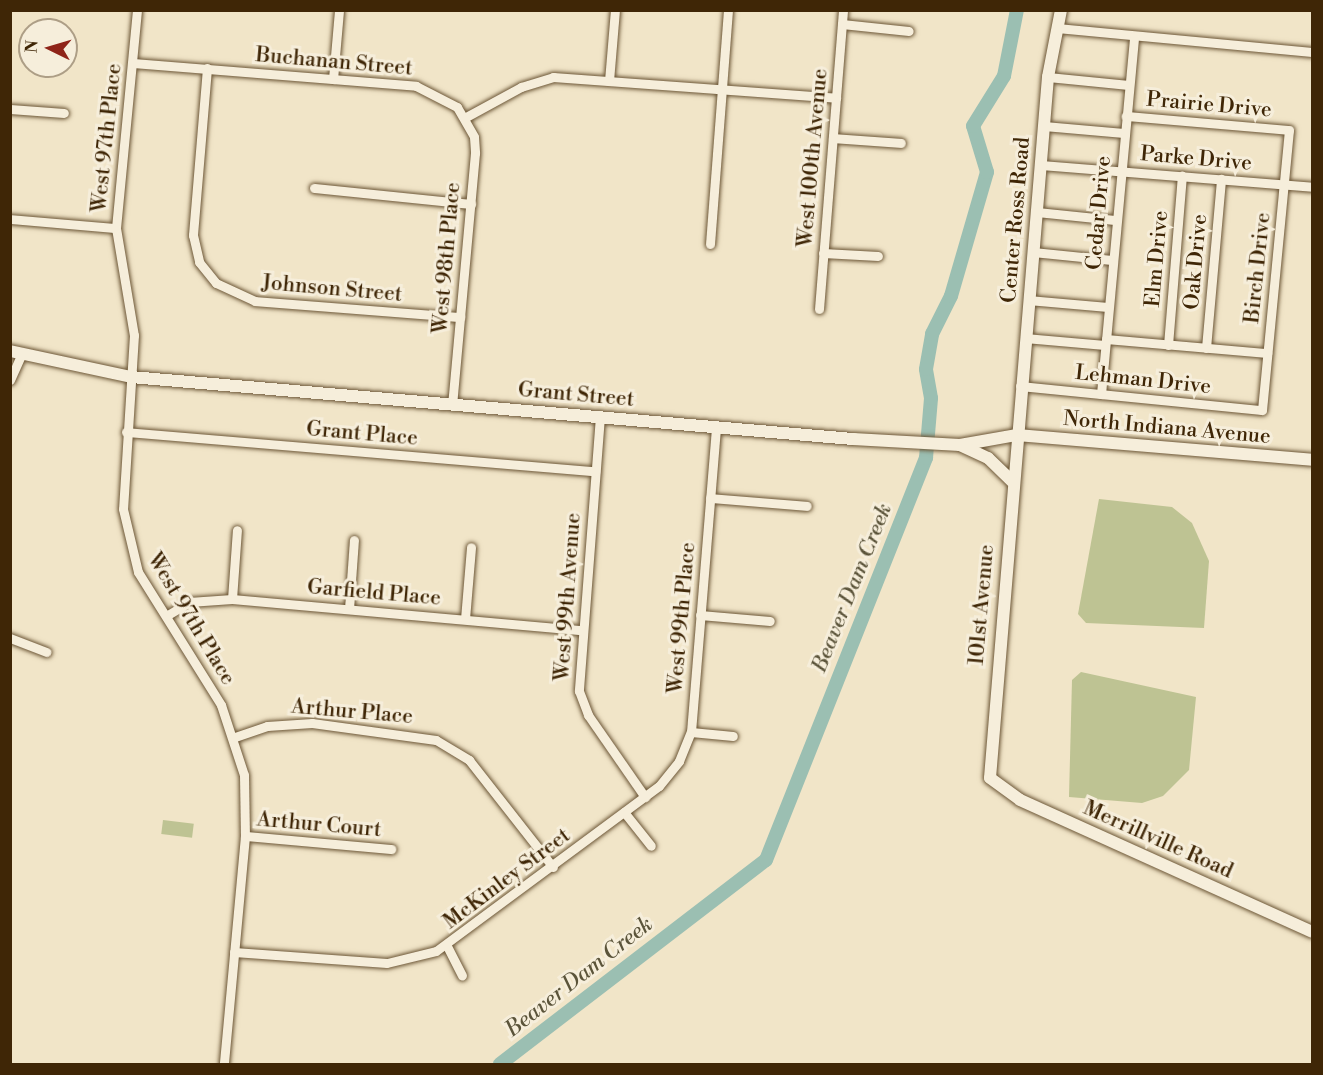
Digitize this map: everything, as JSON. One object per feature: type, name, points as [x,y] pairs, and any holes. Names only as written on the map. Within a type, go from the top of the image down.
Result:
[{"type":"street","name":"West 97th Place","points":[[137,10],[116,228],[134,322],[126,432],[125,530],[138,572],[166,616],[235,737],[244,775],[245,836],[224,1065]]},
{"type":"street","points":[[333,79],[339,10]]},
{"type":"street","points":[[609,81],[615,10]]},
{"type":"street","points":[[710,244],[728,10]]},
{"type":"street","name":"West 100th Avenue","points":[[819,309],[843,10]]},
{"type":"street","name":"Center Ross Road","points":[[1017,435],[1048,77],[1061,10]]},
{"type":"street","points":[[842,24],[909,31]]},
{"type":"street","points":[[1057,28],[1312,52]]},
{"type":"street","name":"Cedar Drive","points":[[1101,393],[1115,219],[1134,37]]},
{"type":"street","name":"Buchanan Street","points":[[133,63],[333,79],[431,90],[466,117]]},
{"type":"street","name":"Johnson Street","points":[[207,68],[193,235],[209,276],[225,291],[255,301],[459,317]]},
{"type":"street","points":[[466,117],[521,87],[553,77],[836,98]]},
{"type":"street","points":[[1048,77],[1129,85]]},
{"type":"street","points":[[10,109],[64,113]]},
{"type":"street","name":"Prairie Drive","points":[[1126,116],[1288,130]]},
{"type":"street","name":"West 98th Place","points":[[452,404],[475,153],[466,117]]},
{"type":"street","name":"Prairie Drive","points":[[1044,126],[1124,133]]},
{"type":"street","name":"Birch Drive","points":[[1262,410],[1288,130]]},
{"type":"street","points":[[833,138],[900,143]]},
{"type":"street","name":"Parke Drive","points":[[1041,165],[1312,187]]},
{"type":"street","name":"Elm Drive","points":[[1168,345],[1182,176]]},
{"type":"street","name":"Oak Drive","points":[[1206,348],[1221,179]]},
{"type":"street","points":[[314,188],[471,204]]},
{"type":"street","points":[[1037,212],[1115,219]]},
{"type":"street","points":[[10,219],[116,228]]},
{"type":"street","points":[[1033,252],[1112,260]]},
{"type":"street","points":[[824,253],[878,256]]},
{"type":"street","points":[[1028,300],[1108,307]]},
{"type":"street","points":[[1025,338],[1168,345],[1267,353]]},
{"type":"street","points":[[10,380],[16,353],[131,377]]},
{"type":"street","name":"Grant Street","points":[[131,377],[913,444],[960,445],[1017,435]]},
{"type":"street","name":"Lehman Drive","points":[[1020,386],[1262,410]]},
{"type":"street","name":"West 99th Avenue","points":[[600,416],[579,691],[588,715],[645,797]]},
{"type":"street","name":"West 99th Place","points":[[645,797],[673,771],[691,732],[716,426]]},
{"type":"street","name":"Grant Place","points":[[126,432],[595,471]]},
{"type":"street","name":"North Indiana Avenue","points":[[1017,435],[1312,460]]},
{"type":"street","name":"101st Avenue","points":[[990,778],[1017,435]]},
{"type":"street","points":[[960,445],[988,458],[1013,482]]},
{"type":"street","points":[[710,498],[807,506]]},
{"type":"street","points":[[232,599],[237,530]]},
{"type":"street","points":[[349,609],[354,540]]},
{"type":"street","points":[[465,619],[471,548]]},
{"type":"street","name":"Garfield Place","points":[[166,616],[189,602],[232,599],[582,630]]},
{"type":"street","points":[[700,615],[770,621]]},
{"type":"street","points":[[10,638],[46,652]]},
{"type":"street","name":"Arthur Place","points":[[235,737],[267,726],[312,723],[436,740],[469,760],[554,867]]},
{"type":"street","points":[[691,732],[733,736]]},
{"type":"street","name":"Merrillville Road","points":[[990,778],[1020,800],[1312,932]]},
{"type":"street","name":"McKinley Street","points":[[234,952],[387,963],[447,946],[645,797]]},
{"type":"street","points":[[624,812],[651,846]]},
{"type":"street","name":"Arthur Court","points":[[245,836],[391,849]]},
{"type":"street","points":[[447,946],[462,975]]},
{"type":"green space","points":[[1099,499],[1172,507],[1192,523],[1209,561],[1204,628],[1086,623],[1078,614]]},
{"type":"green space","points":[[1081,672],[1196,697],[1189,770],[1163,796],[1142,803],[1069,797],[1072,680]]},
{"type":"green space","points":[[163,820],[194,824],[192,838],[161,834]]},
{"type":"waterway","name":"Beaver Dam Creek","points":[[500,1064],[766,860],[926,458],[931,398],[926,369],[932,334],[951,296],[987,172],[973,126],[1004,76],[1017,10]]}]
